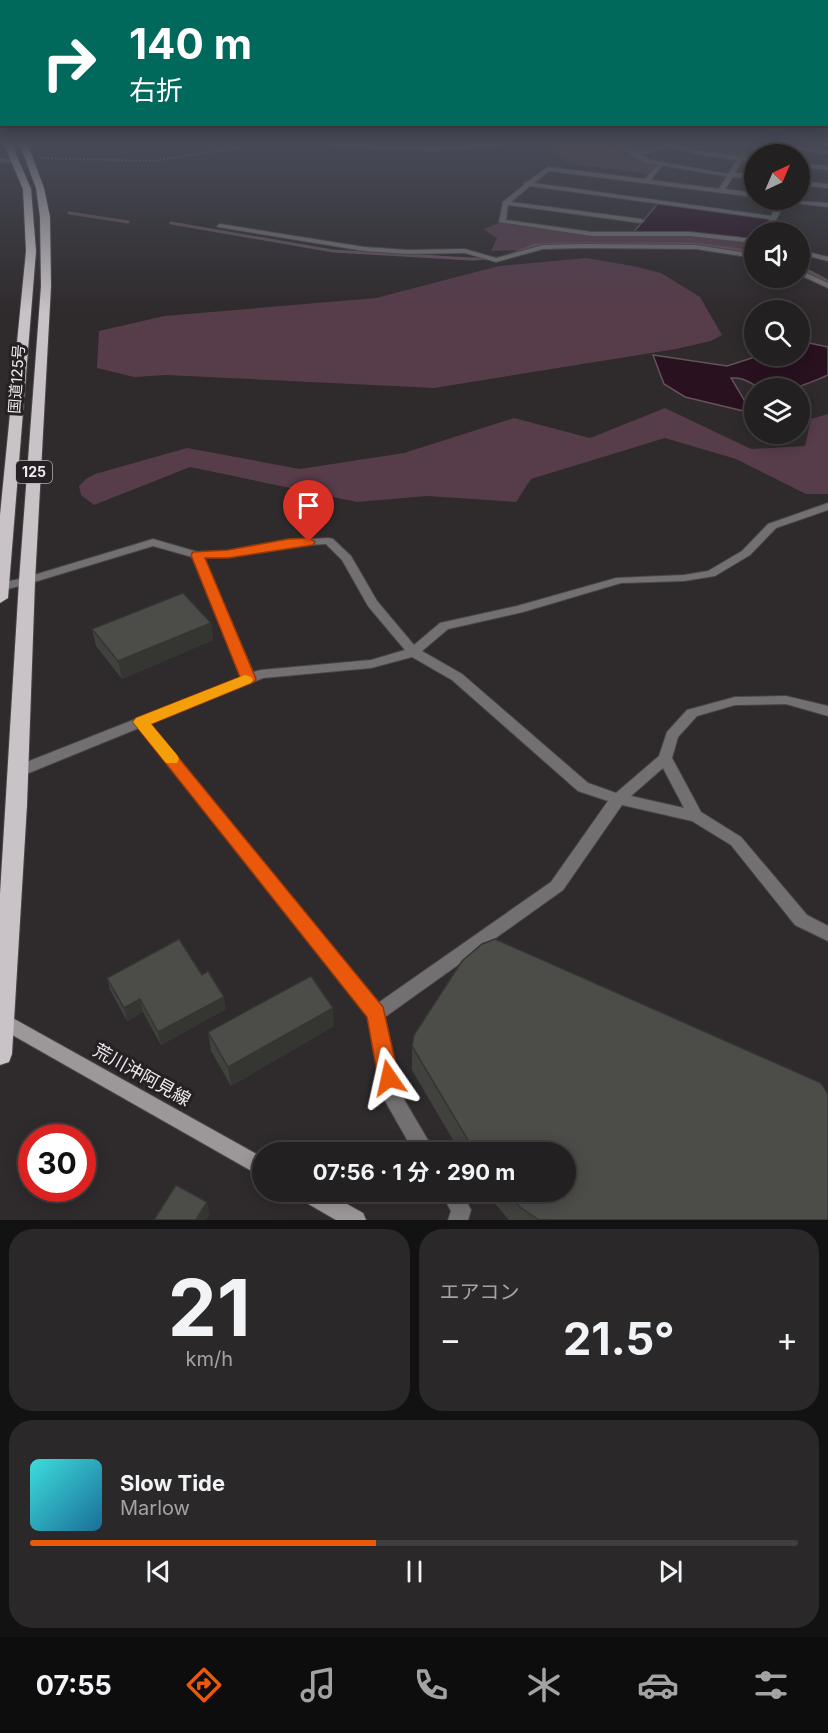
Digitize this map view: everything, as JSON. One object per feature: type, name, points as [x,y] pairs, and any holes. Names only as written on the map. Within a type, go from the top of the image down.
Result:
[{"type":"highway","name":"国道125号","points":[[0,591],[31,251],[28,199]]},
{"type":"highway","name":"国道125号","points":[[0,1054],[47,249],[42,199]]},
{"type":"main road","name":"荒川沖阿見線","points":[[1,1020],[252,1161]]},
{"type":"main road","points":[[324,1202],[356,1220]]},
{"type":"street","points":[[508,199],[504,202],[502,222],[592,234],[630,232],[690,234],[744,240]]},
{"type":"street","points":[[641,199],[775,218]]},
{"type":"street","points":[[630,232],[657,201]]},
{"type":"street","points":[[504,202],[646,215]]},
{"type":"street","points":[[810,203],[828,205]]},
{"type":"street","points":[[773,222],[779,210]]},
{"type":"street","points":[[220,226],[364,249],[408,252],[465,251],[496,260],[543,247],[584,246],[696,247],[744,254]]},
{"type":"street","points":[[810,254],[827,257]]},
{"type":"street","points":[[810,277],[828,286]]},
{"type":"street","points":[[18,771],[261,674],[371,664],[413,652],[444,626],[519,609],[620,580],[684,578],[711,574],[746,553],[772,526],[828,506]]},
{"type":"street","points":[[0,591],[153,542],[197,555],[228,554],[288,543],[329,541],[347,558],[372,603],[413,652],[457,677],[583,787],[618,799],[696,816],[736,841],[801,920],[828,934]]},
{"type":"street","points":[[197,555],[249,679]]},
{"type":"street","points":[[376,1014],[557,886],[618,799],[665,758],[672,735],[692,713],[735,701],[786,700],[828,711]]},
{"type":"street","points":[[141,722],[376,1014],[393,1099],[419,1142]]},
{"type":"street","points":[[665,758],[696,816]]},
{"type":"street","points":[[456,1202],[461,1210],[458,1220]]},
{"type":"shaded area","points":[[659,202],[776,219],[774,222],[744,222],[744,240],[712,235],[633,233]]},
{"type":"shaded area","points":[[502,222],[592,234],[690,234],[744,240],[744,253],[678,246],[491,251],[497,238],[483,229]]},
{"type":"shaded area","points":[[586,258],[661,273],[700,297],[722,335],[711,341],[676,349],[434,388],[166,375],[134,377],[97,368],[99,331],[164,316],[376,298],[499,266]]},
{"type":"shaded area","points":[[810,343],[828,347],[828,375],[810,383],[810,378],[731,378],[744,400],[744,411],[685,397],[664,384],[653,355],[727,366],[744,361],[744,366],[810,366]]},
{"type":"shaded area","points":[[665,408],[751,449],[805,446],[810,444],[811,419],[828,414],[828,494],[806,494],[736,459],[665,438],[531,479],[516,502],[427,496],[357,502],[190,467],[94,505],[81,495],[79,486],[95,474],[187,448],[300,469],[404,453],[514,418],[590,438]]},
{"type":"building","points":[[183,593],[211,623],[118,661],[92,629]]},
{"type":"building","points":[[179,939],[202,975],[208,971],[224,997],[158,1032],[140,999],[124,1008],[107,978]]},
{"type":"building","points":[[495,939],[821,1083],[828,1094],[828,1220],[539,1220],[520,1207],[516,1202],[576,1202],[576,1142],[469,1142],[412,1046],[414,1035],[462,961],[482,944]]},
{"type":"building","points":[[311,976],[333,1008],[228,1067],[208,1032]]},
{"type":"building","points":[[176,1185],[207,1202],[196,1220],[154,1220]]},
{"type":"waterway","points":[[69,213],[128,222]]},
{"type":"waterway","points":[[171,223],[333,251],[471,259],[494,258]]},
{"type":"waterway","points":[[510,255],[535,245],[556,244],[695,244],[744,251]]},
{"type":"waterway","points":[[810,272],[828,282]]},
{"type":"slow traffic","points":[[171,759],[141,722],[245,680]]},
{"type":"route","points":[[309,542],[288,543],[228,554],[197,555],[249,679],[141,722],[376,1014],[389,1078]]}]
